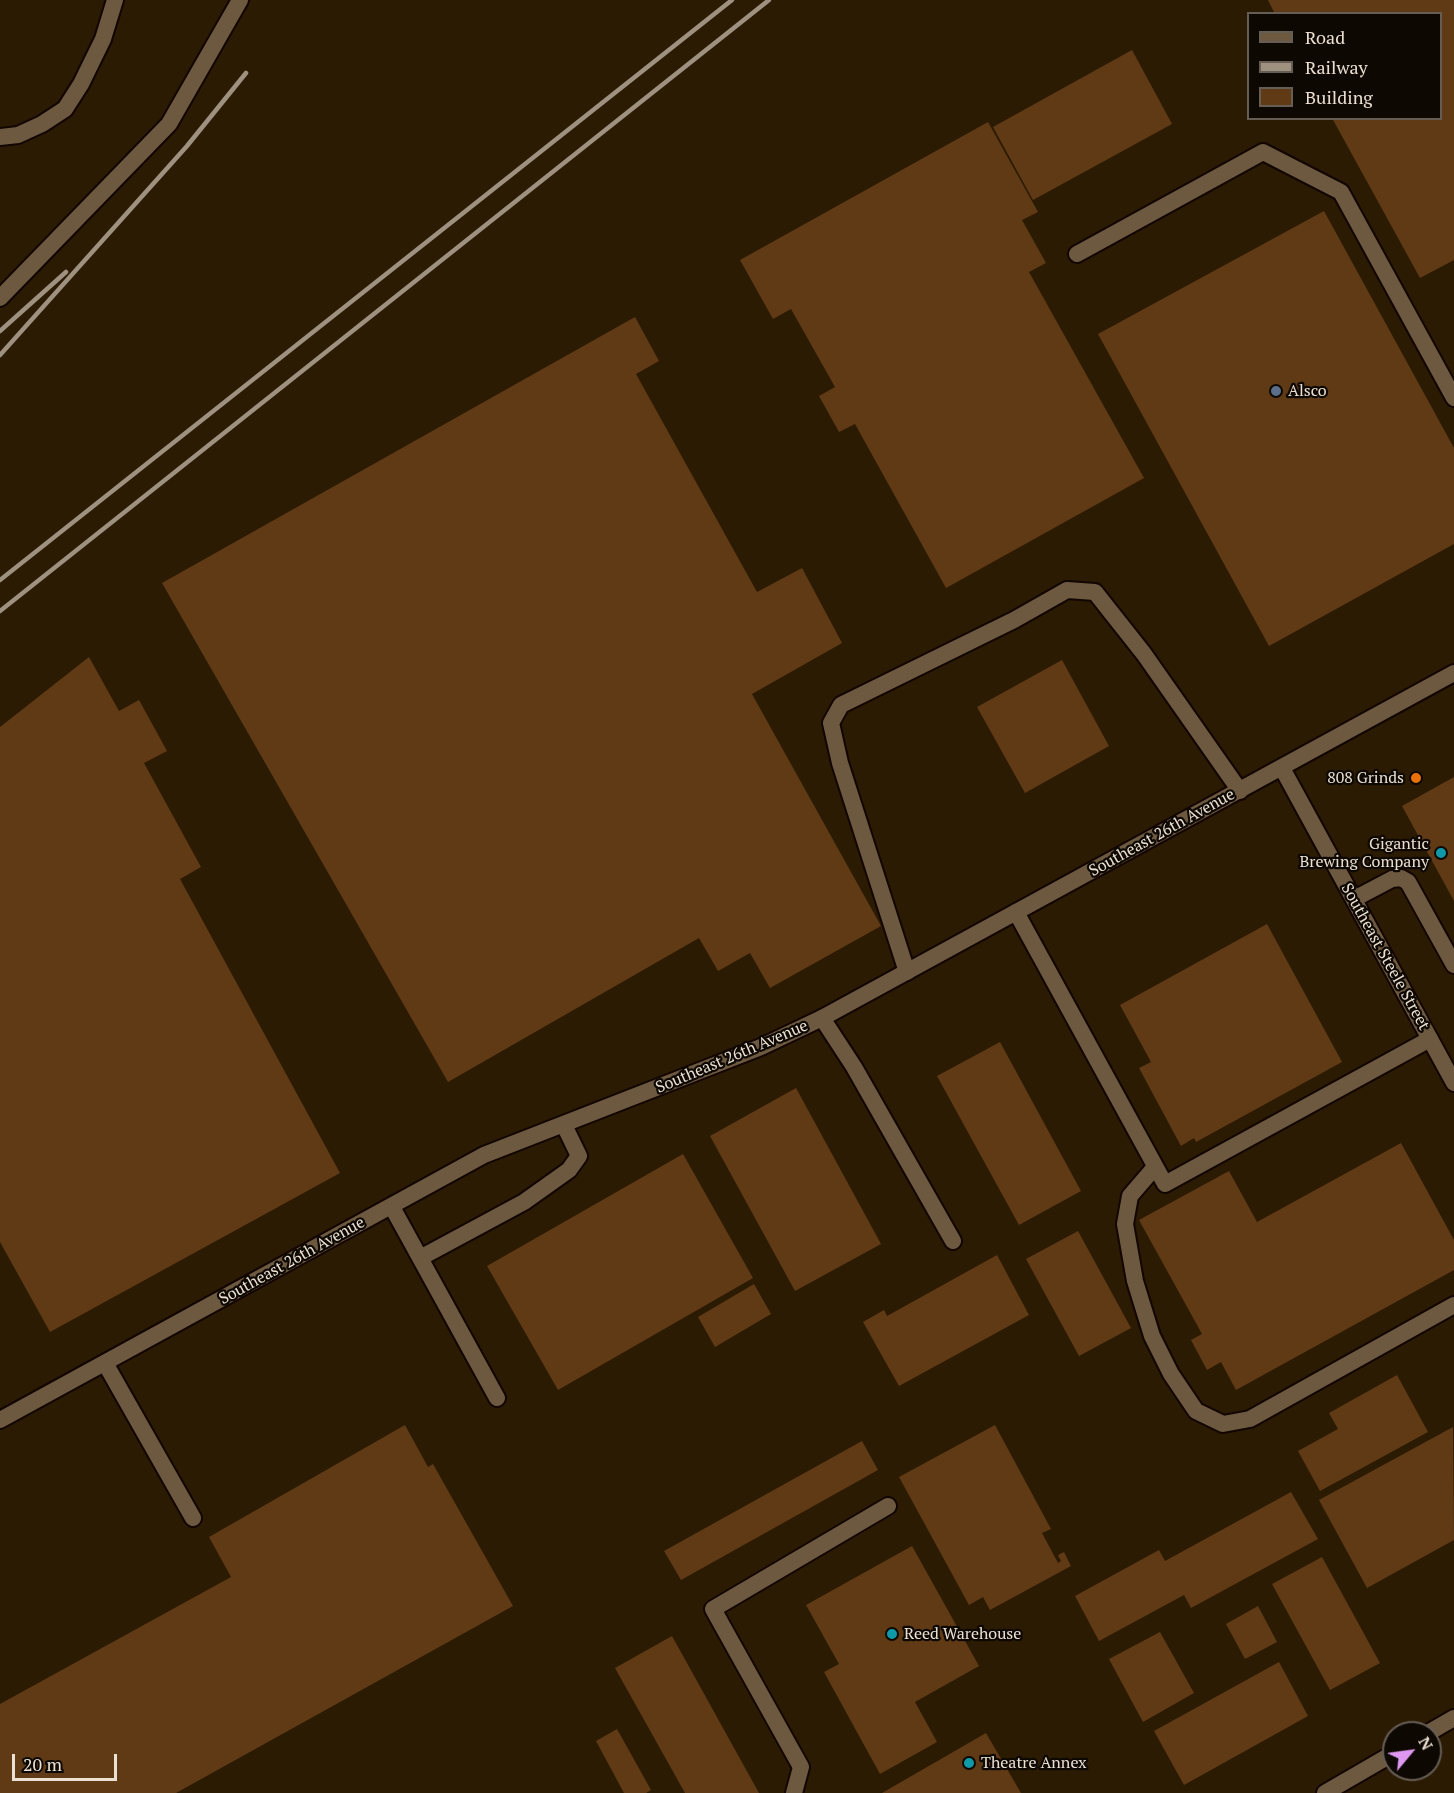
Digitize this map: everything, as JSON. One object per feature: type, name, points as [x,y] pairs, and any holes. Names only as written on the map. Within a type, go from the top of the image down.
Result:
[{"type":"street","points":[[0,137],[18,135],[42,124],[65,109],[81,84],[103,39],[115,0]]},
{"type":"street","points":[[2,293],[169,124],[240,0]]},
{"type":"street","points":[[1077,254],[1263,152],[1341,192],[1454,398]]},
{"type":"street","points":[[907,972],[840,763],[831,723],[842,705],[1014,620],[1067,590],[1095,591],[1144,654],[1240,791]]},
{"type":"street","name":"Southeast 26th Avenue","points":[[0,1420],[484,1155],[762,1047],[822,1018],[1454,673]]},
{"type":"street","name":"Southeast Steele Street","points":[[1282,768],[1454,1083]]},
{"type":"street","points":[[1354,899],[1392,879],[1401,878],[1408,882],[1454,965]]},
{"type":"street","points":[[1016,912],[1165,1184],[1430,1039]]},
{"type":"street","points":[[822,1018],[854,1067],[953,1241]]},
{"type":"street","points":[[420,1258],[524,1202],[569,1170],[579,1156],[564,1125]]},
{"type":"street","points":[[1155,1167],[1130,1196],[1125,1224],[1135,1281],[1152,1336],[1171,1374],[1196,1411],[1223,1424],[1250,1419],[1454,1305]]},
{"type":"street","points":[[392,1207],[497,1398]]},
{"type":"street","points":[[105,1363],[193,1518]]},
{"type":"street","points":[[794,1793],[801,1767],[712,1609],[888,1506]]},
{"type":"street","points":[[1325,1793],[1382,1760]]},
{"type":"building","points":[[1268,0],[1454,0],[1454,260],[1420,278],[1333,120],[1442,120],[1442,12],[1274,12]]},
{"type":"building","points":[[1132,50],[1172,124],[1033,200],[993,127]]},
{"type":"building","points":[[988,122],[1038,212],[1022,220],[1046,263],[1029,272],[1144,478],[946,588],[855,424],[839,432],[819,396],[835,387],[791,309],[773,319],[740,260]]},
{"type":"building","name":"Alsco","points":[[1324,211],[1454,448],[1454,544],[1269,646],[1098,334]]},
{"type":"building","points":[[635,317],[659,361],[636,374],[757,592],[802,568],[842,643],[752,694],[881,926],[770,988],[750,953],[718,971],[699,938],[448,1082],[162,583]]},
{"type":"building","points":[[89,657],[119,711],[139,700],[167,751],[144,763],[201,867],[180,879],[340,1173],[50,1332],[0,1242],[0,727]]},
{"type":"building","points":[[1062,660],[1109,746],[1025,793],[977,707]]},
{"type":"building","name":"Gigantic Brewing Company","points":[[1454,777],[1454,901],[1402,806]]},
{"type":"building","points":[[1267,924],[1342,1062],[1196,1142],[1194,1138],[1181,1146],[1139,1068],[1151,1062],[1120,1005]]},
{"type":"building","points":[[1000,1042],[1081,1191],[1019,1225],[937,1076]]},
{"type":"building","points":[[796,1088],[881,1244],[795,1291],[710,1136]]},
{"type":"building","points":[[1401,1143],[1454,1240],[1454,1270],[1236,1390],[1221,1362],[1207,1370],[1191,1340],[1202,1334],[1139,1220],[1229,1171],[1257,1222]]},
{"type":"building","points":[[683,1154],[753,1278],[558,1390],[487,1266]]},
{"type":"building","points":[[1078,1231],[1131,1328],[1079,1356],[1026,1259]]},
{"type":"building","points":[[997,1255],[1029,1315],[899,1386],[863,1322],[884,1310],[887,1316]]},
{"type":"building","points":[[754,1284],[771,1314],[715,1347],[698,1317]]},
{"type":"building","points":[[1397,1375],[1428,1432],[1320,1491],[1298,1451],[1338,1429],[1329,1413]]},
{"type":"building","points":[[405,1425],[428,1467],[433,1464],[513,1606],[176,1793],[0,1793],[0,1704],[231,1577],[209,1537]]},
{"type":"building","points":[[995,1425],[1051,1529],[1042,1533],[1058,1563],[1061,1561],[1058,1555],[1064,1552],[1071,1566],[990,1610],[983,1597],[969,1605],[899,1477]]},
{"type":"building","points":[[1453,1427],[1454,1540],[1367,1588],[1319,1500]]},
{"type":"building","points":[[862,1441],[878,1470],[681,1580],[664,1551]]},
{"type":"building","points":[[1291,1492],[1318,1539],[1191,1608],[1184,1595],[1099,1641],[1075,1596],[1159,1550],[1165,1561]]},
{"type":"building","name":"Reed Warehouse","points":[[912,1546],[979,1666],[915,1702],[937,1742],[880,1774],[824,1672],[839,1664],[806,1605]]},
{"type":"building","points":[[1322,1557],[1380,1663],[1330,1690],[1272,1584]]},
{"type":"building","points":[[1258,1606],[1277,1642],[1245,1659],[1226,1624]]},
{"type":"building","points":[[1160,1632],[1194,1693],[1143,1722],[1109,1659]]},
{"type":"building","points":[[672,1636],[759,1793],[685,1793],[615,1668]]},
{"type":"building","points":[[1279,1662],[1308,1716],[1184,1785],[1154,1731]]},
{"type":"building","points":[[617,1729],[651,1790],[646,1793],[624,1793],[596,1741]]},
{"type":"building","name":"Theatre Annex","points":[[986,1733],[1021,1793],[882,1793]]},
{"type":"railway","points":[[0,580],[732,0]]},
{"type":"railway","points":[[0,611],[769,0]]},
{"type":"railway","points":[[0,355],[187,146],[246,73]]},
{"type":"railway","points":[[0,331],[66,272]]},
{"type":"place","name":"Alsco","points":[[1276,391]]},
{"type":"place","name":"808 Grinds","points":[[1416,778]]},
{"type":"place","name":"Gigantic Brewing Company","points":[[1441,853]]},
{"type":"place","name":"Reed Warehouse","points":[[892,1634]]},
{"type":"place","name":"Theatre Annex","points":[[969,1763]]}]
